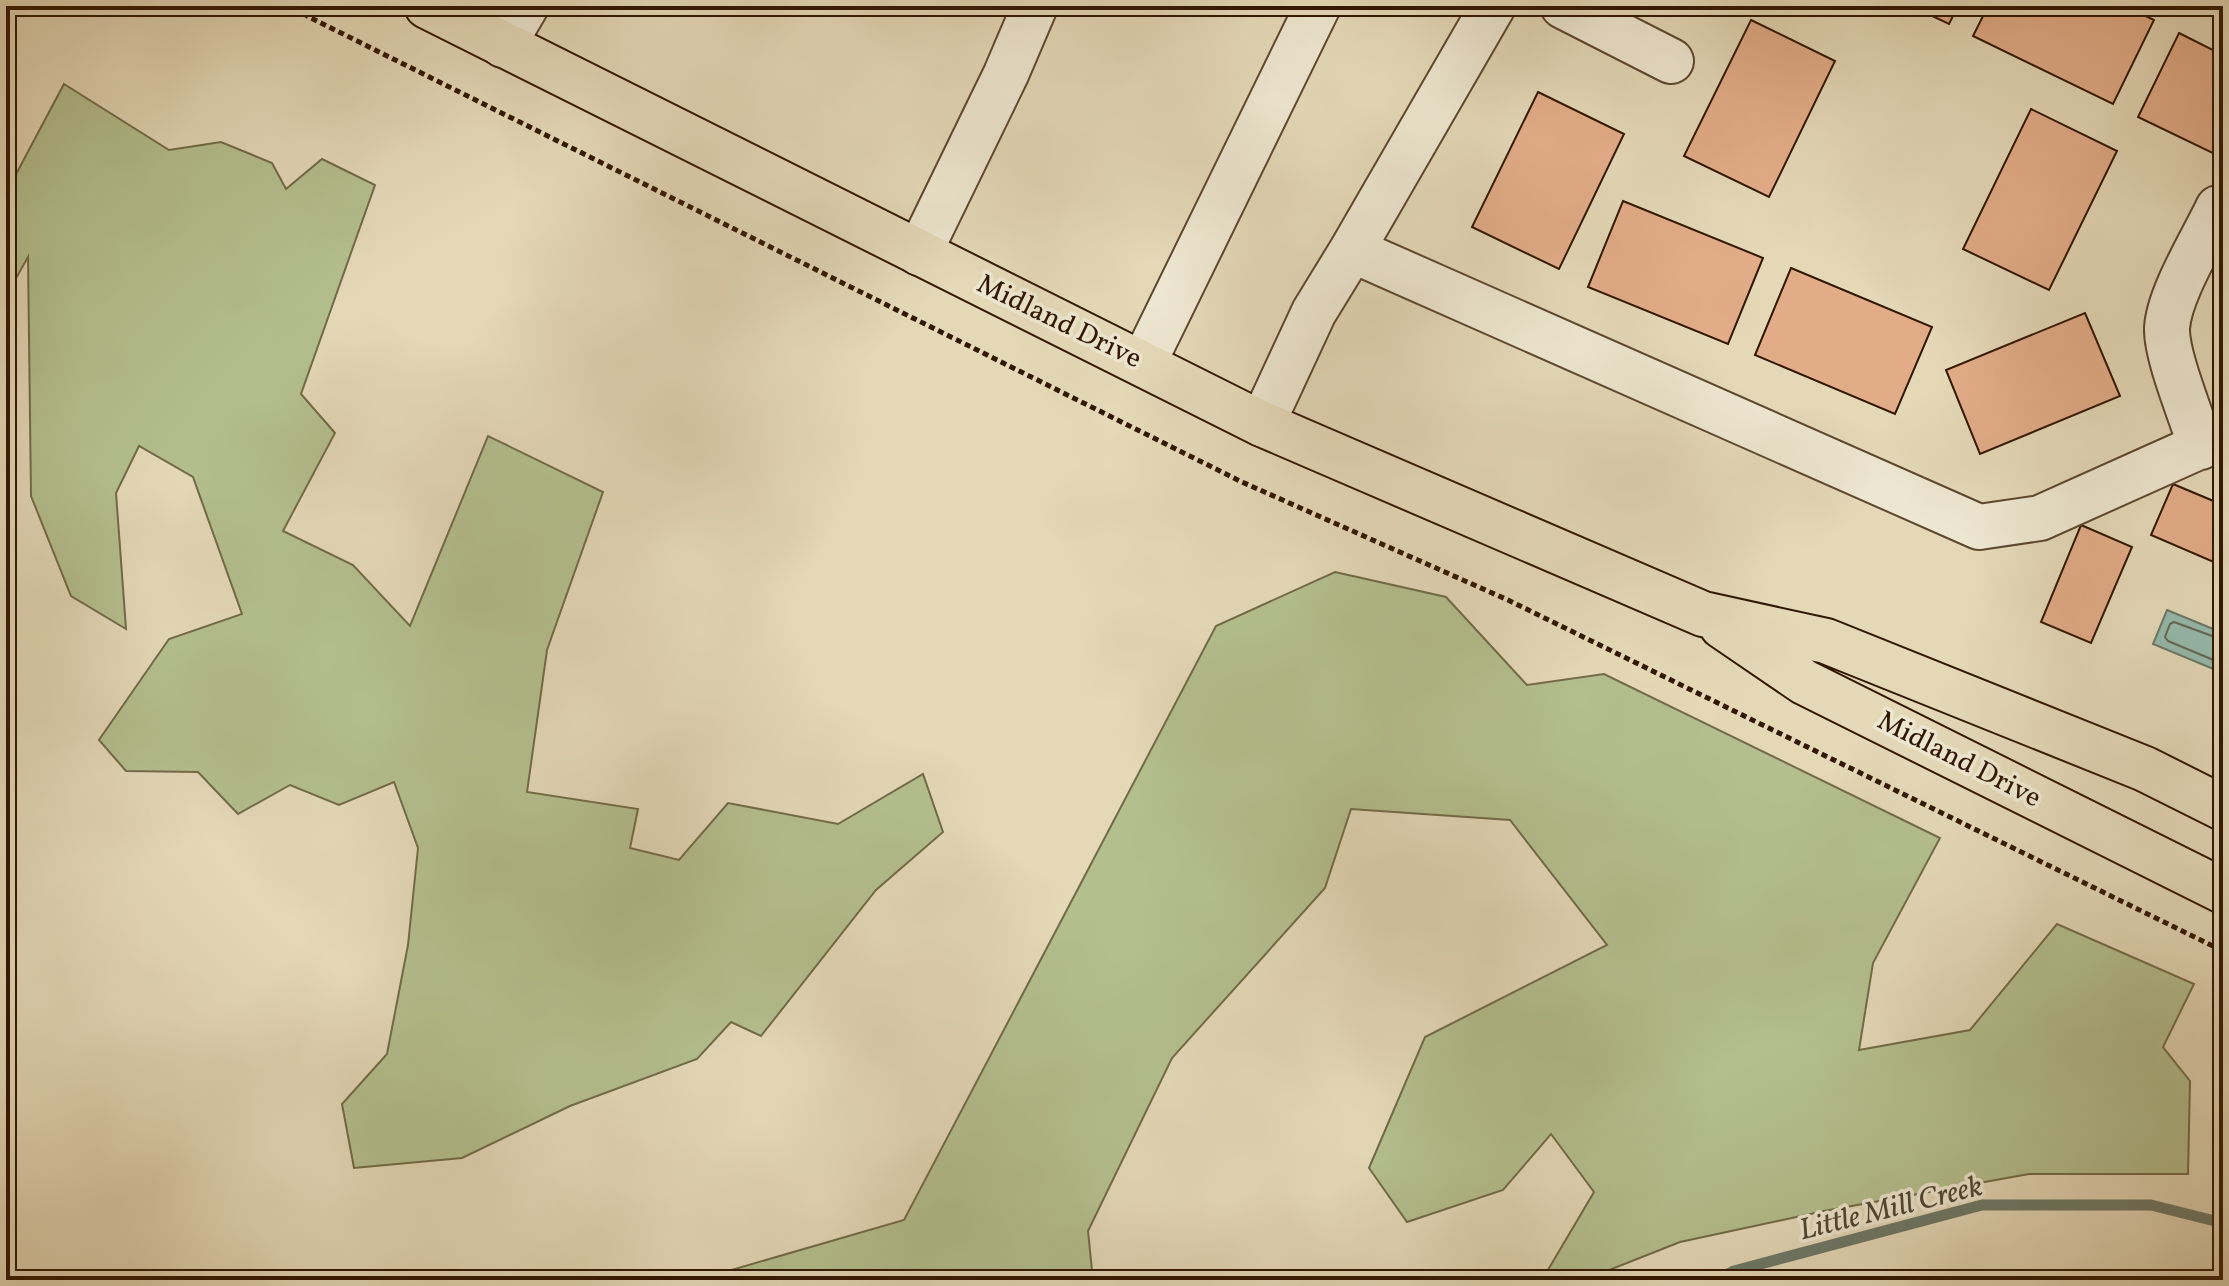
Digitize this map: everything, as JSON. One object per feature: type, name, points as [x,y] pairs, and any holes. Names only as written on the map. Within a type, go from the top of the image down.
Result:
[{"type":"main road","name":"Midland Drive","points":[[427,6],[1262,424],[1703,614],[1804,682],[2223,891]]},
{"type":"main road","name":"Midland Drive","points":[[1703,614],[1826,641],[2145,769],[2223,808]]},
{"type":"street","points":[[503,45],[526,6]]},
{"type":"street","points":[[919,253],[1006,74],[1035,6]]},
{"type":"street","points":[[1143,364],[1318,6]]},
{"type":"street","points":[[1262,424],[1314,312],[1493,6]]},
{"type":"street","points":[[1563,6],[1671,61]]},
{"type":"street","points":[[1352,250],[1979,527],[2040,518],[2212,441],[2169,349],[2167,329],[2177,293],[2218,208],[2223,210]]},
{"type":"path","points":[[296,6],[307,16],[1228,475],[1508,600],[2223,951]]},
{"type":"green space","points":[[64,84],[169,150],[221,142],[272,163],[286,189],[322,159],[375,185],[301,394],[335,433],[283,531],[353,565],[410,626],[488,436],[603,492],[547,650],[527,792],[638,809],[630,848],[679,860],[728,803],[838,824],[923,774],[943,832],[876,890],[761,1036],[731,1022],[697,1059],[570,1106],[462,1158],[354,1168],[342,1104],[387,1054],[408,945],[418,848],[394,782],[339,805],[290,785],[238,814],[198,772],[126,771],[99,740],[169,639],[242,614],[193,477],[139,446],[116,493],[126,629],[71,596],[31,496],[28,257],[6,296],[6,193]]},
{"type":"green space","points":[[1335,572],[1446,597],[1527,685],[1604,674],[1940,838],[1873,963],[1859,1050],[1970,1030],[2057,924],[2194,984],[2163,1047],[2190,1081],[2188,1174],[2029,1174],[1824,1211],[1680,1242],[1584,1280],[1542,1280],[1594,1192],[1551,1134],[1503,1190],[1407,1222],[1369,1168],[1425,1037],[1607,945],[1510,820],[1351,809],[1325,888],[1172,1058],[1088,1231],[1093,1280],[697,1280],[904,1220],[1216,626]]},
{"type":"water","points":[[2167,610],[2223,633],[2223,673],[2153,644]]},
{"type":"building","points":[[1911,6],[1958,6],[1949,24]]},
{"type":"building","points":[[1988,6],[2125,6],[2154,20],[2113,104],[1973,36]]},
{"type":"building","points":[[1751,20],[1835,61],[1769,197],[1684,156]]},
{"type":"building","points":[[2179,33],[2223,55],[2223,158],[2138,117]]},
{"type":"building","points":[[1538,92],[1624,134],[1559,269],[1472,227]]},
{"type":"building","points":[[2031,109],[2117,151],[2049,290],[1963,249]]},
{"type":"building","points":[[1623,201],[1763,258],[1728,344],[1588,287]]},
{"type":"building","points":[[1791,268],[1932,327],[1895,414],[1755,355]]},
{"type":"building","points":[[2085,313],[2120,396],[1980,454],[1946,370]]},
{"type":"building","points":[[2173,484],[2223,505],[2223,566],[2151,535]]},
{"type":"building","points":[[2081,525],[2132,547],[2091,643],[2041,622]]},
{"type":"waterway","name":"Little Mill Creek","points":[[1716,1280],[1734,1271],[1982,1205],[2151,1205],[2223,1223]]}]
